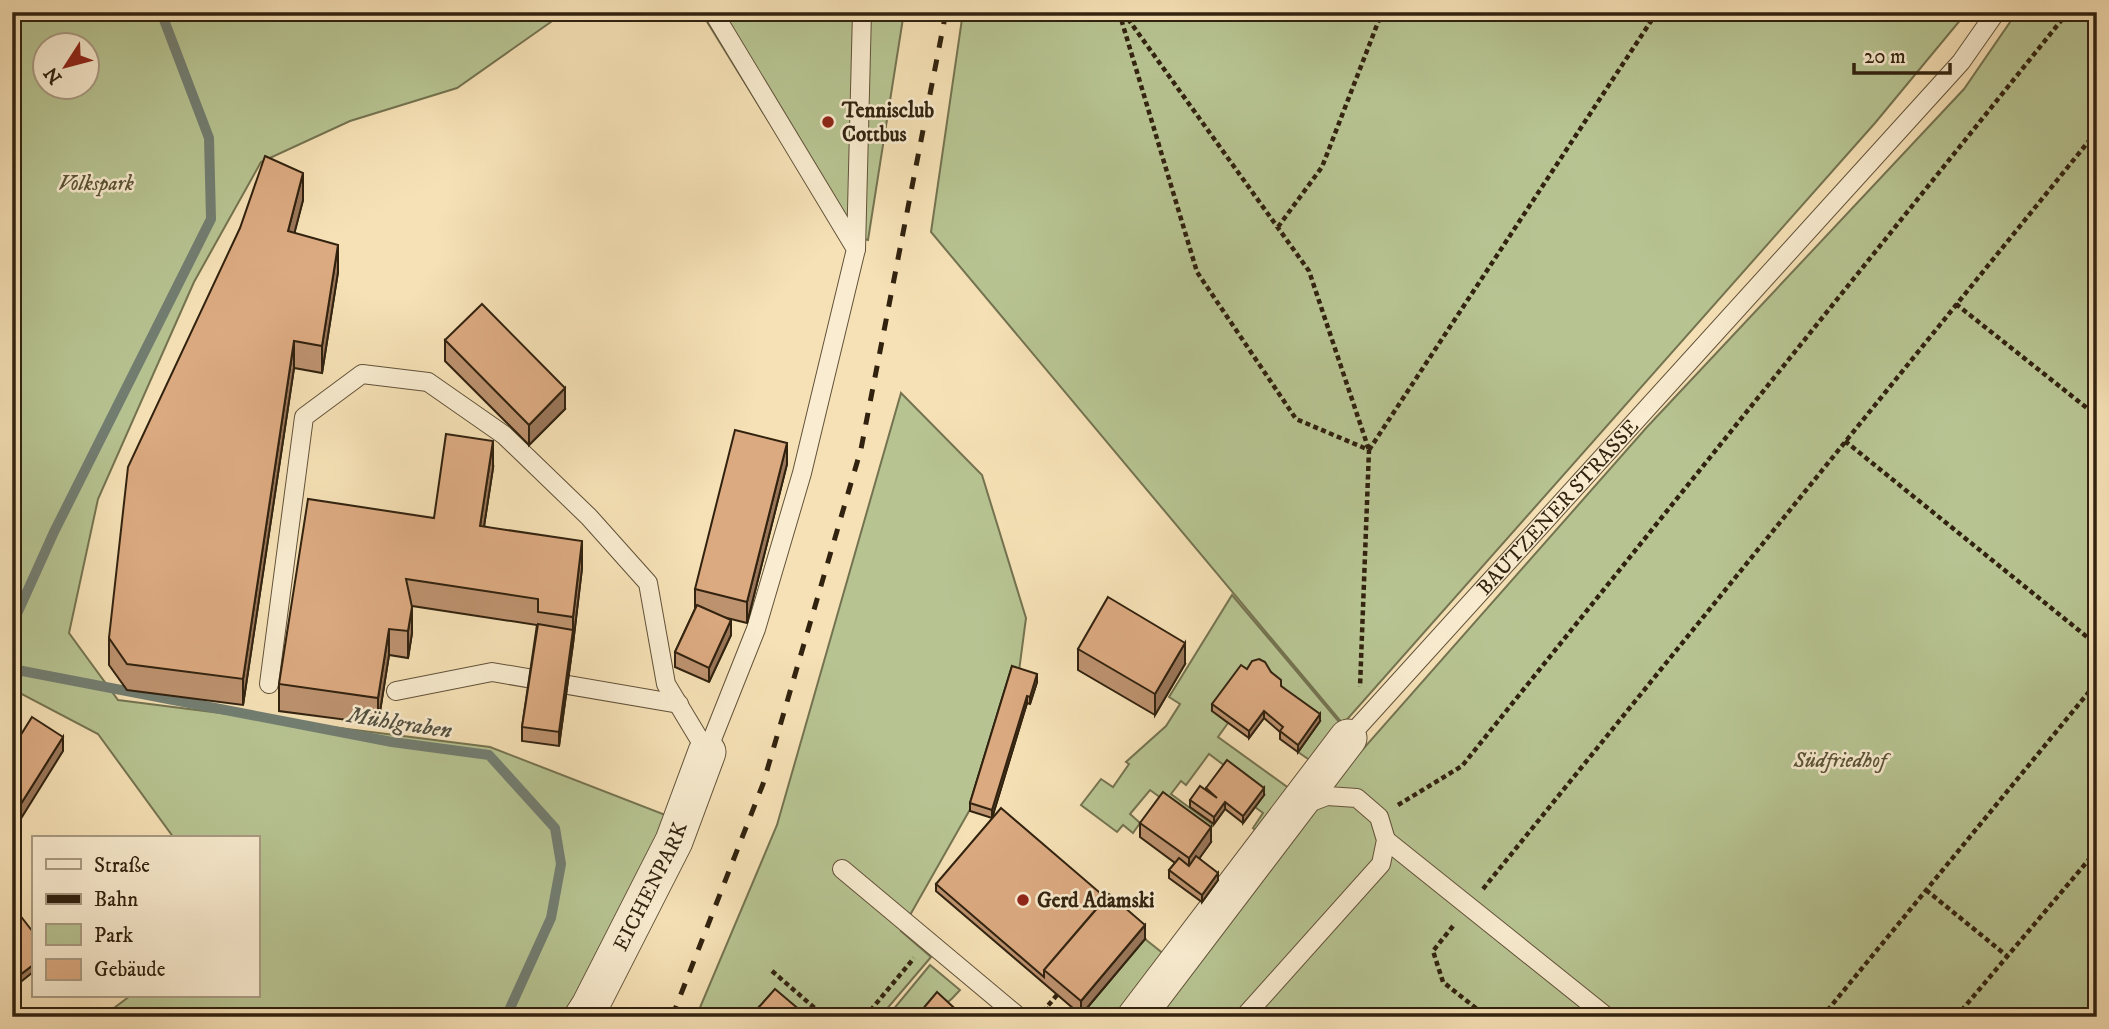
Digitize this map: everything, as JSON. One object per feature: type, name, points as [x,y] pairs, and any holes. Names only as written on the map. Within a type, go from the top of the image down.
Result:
[{"type":"street","name":"BAUTZENER STRASSE","points":[[1136,1017],[1354,732]]},
{"type":"street","name":"EICHENPARK","points":[[583,1017],[674,841],[708,752]]},
{"type":"lane","points":[[713,12],[856,249]]},
{"type":"lane","points":[[708,752],[755,629],[798,486],[856,249],[862,12]]},
{"type":"lane","name":"BAUTZENER STRASSE","points":[[1354,732],[1961,62],[1996,12]]},
{"type":"lane","points":[[269,684],[304,416],[362,374],[428,382],[504,435],[589,517],[648,583],[666,684],[708,752]]},
{"type":"lane","points":[[396,691],[492,671],[679,704]]},
{"type":"lane","points":[[1244,1017],[1381,864],[1386,840],[1379,817],[1357,798],[1328,796],[1297,807]]},
{"type":"lane","points":[[1386,840],[1607,1017]]},
{"type":"lane","points":[[842,869],[1019,1017]]},
{"type":"path","points":[[1121,12],[1309,271],[1369,450],[1354,732]]},
{"type":"path","points":[[1121,12],[1197,272],[1296,419],[1369,450]]},
{"type":"path","points":[[1278,227],[1322,167],[1382,12]]},
{"type":"path","points":[[1369,450],[1657,12]]},
{"type":"path","points":[[1379,817],[1462,766],[2068,12]]},
{"type":"path","points":[[1487,1017],[1443,982],[1433,951],[2097,131]]},
{"type":"path","points":[[1956,304],[2097,416]]},
{"type":"path","points":[[1845,441],[2097,645]]},
{"type":"path","points":[[1822,1017],[2097,682]]},
{"type":"path","points":[[1956,1017],[2097,850]]},
{"type":"path","points":[[2088,861],[2097,868]]},
{"type":"path","points":[[1926,890],[2007,956]]},
{"type":"path","points":[[864,1017],[928,941]]},
{"type":"path","points":[[772,971],[825,1017]]},
{"type":"path","points":[[1056,1017],[1046,1008],[1057,995]]},
{"type":"green space","name":"Volkspark","points":[[12,12],[565,12],[457,88],[350,121],[261,162],[194,282],[98,499],[69,633],[118,700],[490,747],[668,816],[570,1007],[562,1017],[102,1017],[127,998],[259,998],[259,836],[173,836],[98,734],[12,689]]},
{"type":"green space","name":"Tennisclub Cottbus","points":[[701,12],[904,12],[868,240],[837,232]]},
{"type":"green space","points":[[963,12],[1967,12],[1875,123],[1343,724],[931,232]]},
{"type":"green space","name":"Südfriedhof","points":[[2017,12],[2097,12],[2097,1017],[1158,1017],[1349,765],[1647,427],[1964,89]]},
{"type":"green space","points":[[901,393],[982,475],[1026,618],[1010,739],[901,931],[931,957],[880,1017],[696,1017],[777,825]]},
{"type":"green space","points":[[1232,595],[1340,723],[1311,761],[1298,752],[1320,721],[1213,711],[1228,723],[1218,737],[1290,789],[1259,833],[1253,828],[1263,813],[1255,807],[1264,795],[1209,754],[1186,785],[1181,781],[1171,794],[1213,825],[1208,832],[1150,790],[1130,814],[1140,823],[1133,833],[1123,825],[1117,832],[1081,805],[1101,779],[1113,787],[1129,764],[1126,762],[1166,726],[1180,704],[1169,697]]},
{"type":"green space","points":[[1145,939],[1165,955],[1118,1017],[1081,1015]]},
{"type":"green space","points":[[930,965],[960,990],[943,1006],[928,1014],[887,1017]]},
{"type":"building","points":[[265,156],[303,173],[288,231],[338,245],[322,346],[294,341],[243,679],[127,664],[109,638],[128,467],[240,228]]},
{"type":"building","points":[[482,304],[565,388],[529,425],[445,340]]},
{"type":"building","points":[[735,430],[787,443],[747,602],[695,589]]},
{"type":"building","points":[[446,434],[493,441],[480,526],[582,541],[573,617],[538,612],[538,599],[406,579],[412,607],[408,631],[389,629],[378,698],[279,684],[308,499],[434,518]]},
{"type":"building","points":[[1108,597],[1185,643],[1155,694],[1078,649]]},
{"type":"building","points":[[697,605],[731,620],[709,668],[675,652]]},
{"type":"building","points":[[538,624],[573,630],[559,732],[522,727]]},
{"type":"building","points":[[1259,659],[1281,680],[1281,686],[1320,714],[1298,745],[1280,731],[1283,727],[1264,711],[1249,731],[1212,704],[1241,665],[1247,669],[1252,661]]},
{"type":"building","points":[[1012,666],[1037,674],[1030,697],[1027,696],[992,810],[970,803]]},
{"type":"building","points":[[32,717],[63,737],[12,818],[12,749]]},
{"type":"building","points":[[1227,760],[1264,788],[1243,816],[1225,802],[1214,817],[1190,800],[1200,786],[1217,798],[1206,788]]},
{"type":"building","points":[[1163,792],[1211,827],[1189,858],[1140,823]]},
{"type":"building","name":"Gerd Adamski","points":[[1001,808],[1106,898],[1044,970],[1044,977],[936,884]]},
{"type":"building","points":[[1196,856],[1218,873],[1202,895],[1169,870],[1179,858],[1189,866]]},
{"type":"building","points":[[1109,894],[1145,925],[1081,1001],[1044,970]]},
{"type":"building","points":[[12,905],[32,931],[32,966],[12,981]]},
{"type":"building","points":[[775,989],[808,1017],[770,1017],[759,1007]]},
{"type":"building","points":[[937,992],[964,1017],[916,1017]]},
{"type":"waterway","name":"Mühlgraben","points":[[12,625],[54,532],[211,219],[209,138],[161,12]]},
{"type":"waterway","name":"Mühlgraben","points":[[12,669],[392,742],[489,755],[555,828],[561,864],[551,918],[506,1017]]},
{"type":"railway","points":[[672,1017],[763,784],[861,449],[946,12]]},
{"type":"place","name":"Tennisclub Cottbus","points":[[828,122]]},
{"type":"place","name":"Gerd Adamski","points":[[1023,900]]}]
